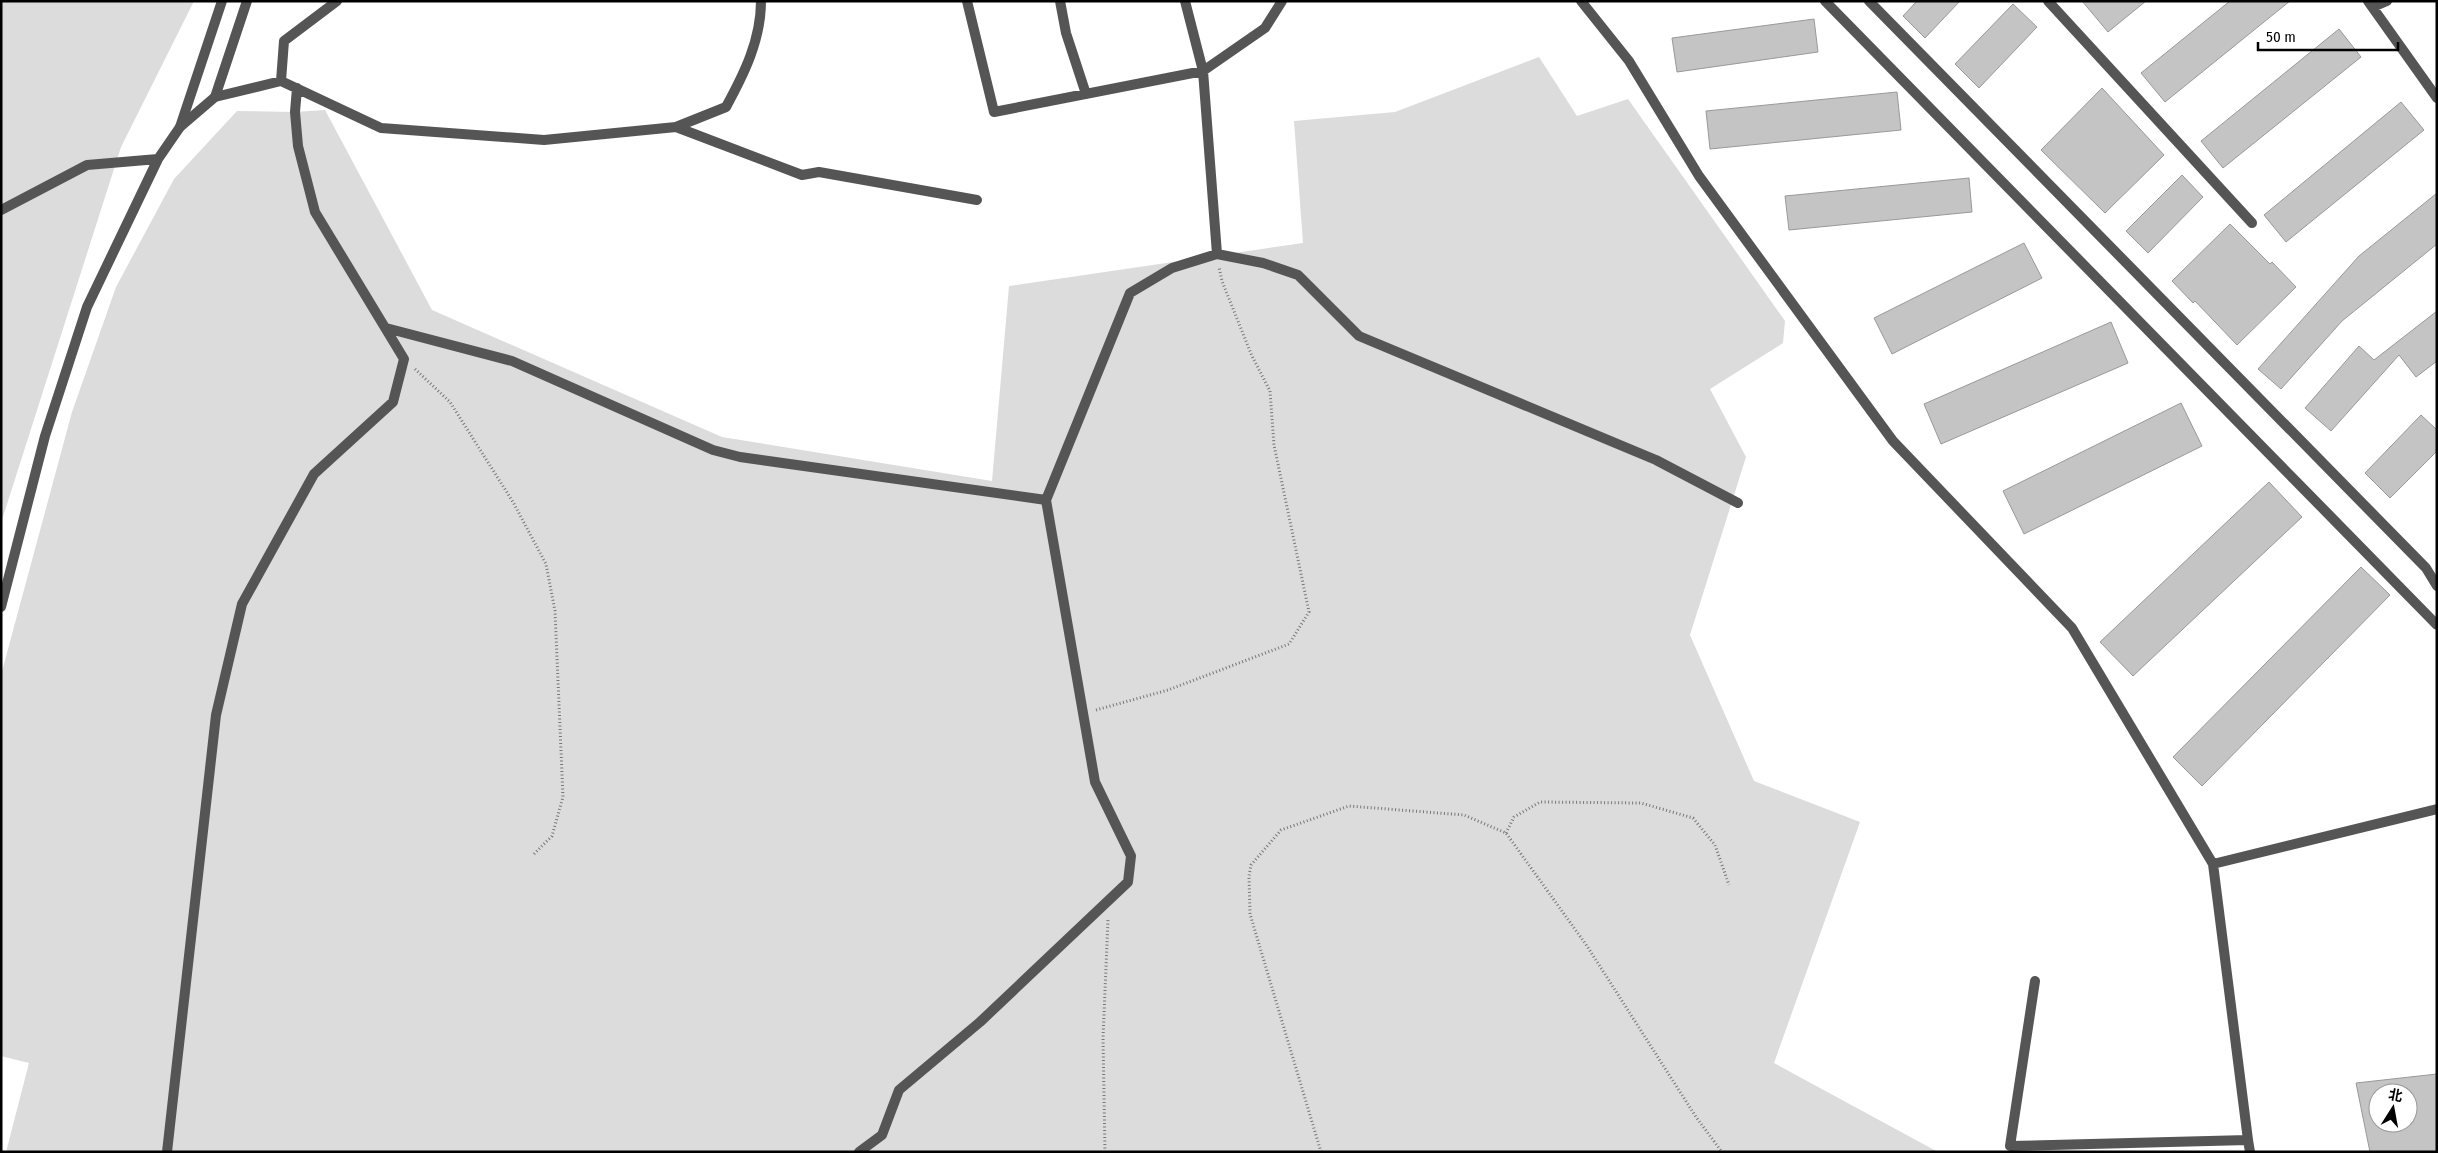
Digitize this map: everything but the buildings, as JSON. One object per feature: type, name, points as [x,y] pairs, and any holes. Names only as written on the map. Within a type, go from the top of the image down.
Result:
[{"type":"street","points":[[180,127],[222,1]]},
{"type":"street","points":[[1,607],[44,436],[86,307],[158,159],[180,127],[214,96],[247,1]]},
{"type":"street","points":[[281,81],[284,41],[337,1]]},
{"type":"street","points":[[214,96],[281,81],[381,128],[544,140],[676,127],[726,107],[746,69],[761,22],[761,1]]},
{"type":"street","points":[[967,1],[994,112],[1203,71],[1265,28],[1282,1]]},
{"type":"street","points":[[1060,1],[1066,33],[1086,94]]},
{"type":"street","points":[[1185,1],[1203,71],[1217,254]]},
{"type":"street","points":[[1581,1],[1629,61],[1700,176],[1893,441],[2072,628],[2213,864],[2250,1152]]},
{"type":"street","points":[[1825,1],[2437,625]]},
{"type":"street","points":[[1869,1],[2426,568],[2437,586]]},
{"type":"street","points":[[2048,1],[2252,223]]},
{"type":"street","points":[[2387,1],[2370,4],[2437,98]]},
{"type":"street","points":[[167,1152],[216,716],[242,604],[314,474],[393,402],[404,359],[315,212],[298,146],[295,112],[297,88]]},
{"type":"street","points":[[676,127],[802,175],[819,172],[977,200]]},
{"type":"street","points":[[1,210],[88,165],[158,159]]},
{"type":"street","points":[[859,1152],[882,1136],[899,1090],[980,1022],[1128,882],[1131,856],[1095,782],[1046,500],[1130,293],[1172,268],[1217,254],[1263,263],[1298,275],[1359,336],[1656,460],[1738,503]]},
{"type":"street","points":[[386,328],[512,360],[714,450],[740,457],[1046,500]]},
{"type":"street","points":[[2213,864],[2437,809]]},
{"type":"street","points":[[2035,981],[2010,1146],[2248,1140]]},
{"type":"path","points":[[1084,714],[1168,690],[1289,644],[1309,612],[1274,445],[1270,391],[1252,356],[1222,280],[1217,254]]},
{"type":"path","points":[[404,359],[450,402],[514,502],[546,564],[555,612],[563,797],[552,836],[533,855]]},
{"type":"path","points":[[1506,833],[1514,817],[1540,802],[1641,803],[1693,818],[1715,845],[1729,885]]},
{"type":"path","points":[[1321,1152],[1250,914],[1249,876],[1251,865],[1281,830],[1349,806],[1464,815],[1506,833],[1587,946],[1696,1117],[1722,1152]]},
{"type":"path","points":[[1105,1152],[1103,1038],[1109,901]]},
{"type":"shaded area","points":[[1,1],[194,1],[121,147],[1,523]]},
{"type":"shaded area","points":[[1539,57],[1577,116],[1628,99],[1785,321],[1783,343],[1710,389],[1746,457],[1690,635],[1754,781],[1860,822],[1774,1063],[1938,1152],[6,1152],[29,1063],[1,1056],[1,675],[72,412],[116,287],[174,179],[237,111],[295,112],[325,110],[432,310],[722,437],[992,481],[1009,286],[1303,243],[1294,121],[1395,112]]}]
